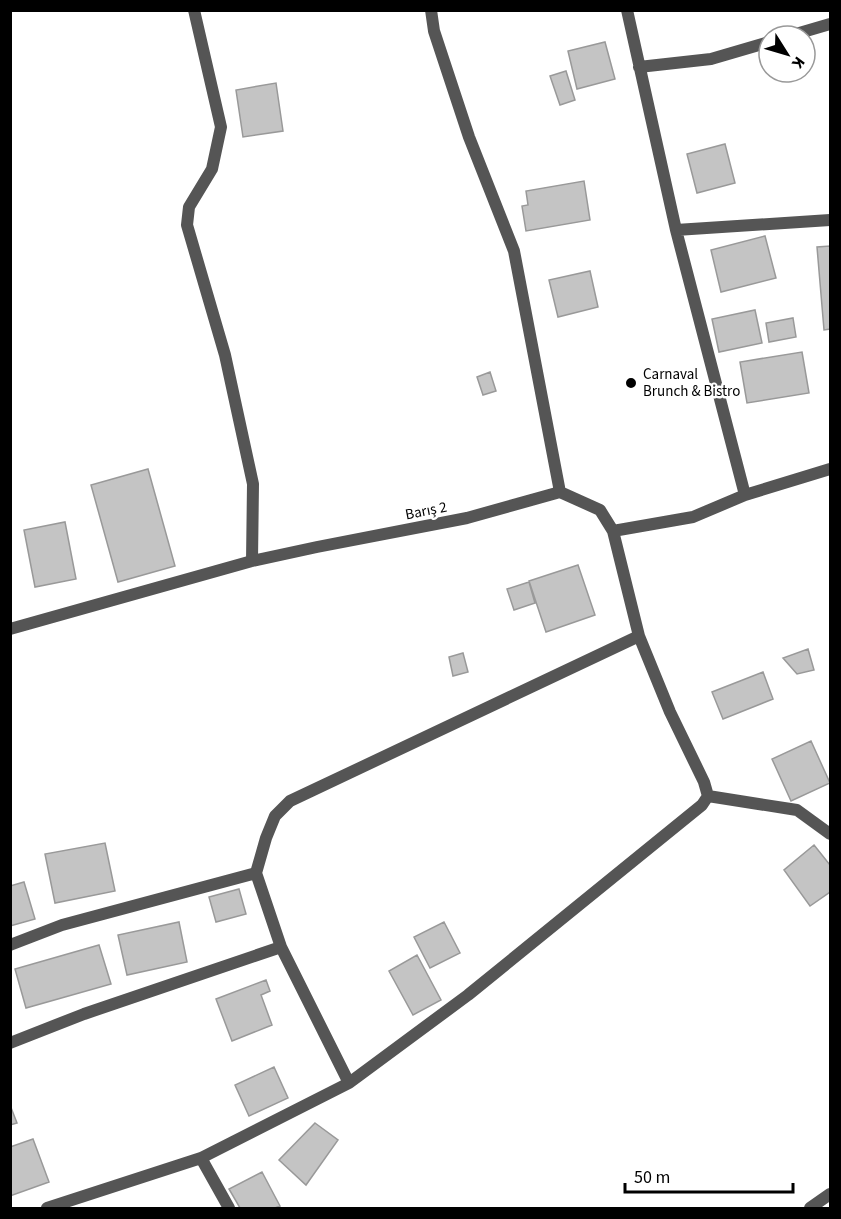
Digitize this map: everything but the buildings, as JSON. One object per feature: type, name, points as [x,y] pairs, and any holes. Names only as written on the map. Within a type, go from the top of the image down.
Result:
[{"type":"street","points":[[194,10],[221,127],[212,169],[189,207],[187,225],[225,355],[253,484],[252,561]]},
{"type":"street","points":[[47,1209],[201,1158],[349,1083],[468,995],[702,805],[708,796],[704,782],[670,712],[639,636],[613,531],[600,510],[560,492],[514,251],[470,137],[434,31],[431,10]]},
{"type":"street","points":[[627,10],[676,230],[745,495]]},
{"type":"street","points":[[639,67],[711,59],[757,46]]},
{"type":"street","points":[[676,230],[831,220]]},
{"type":"street","points":[[613,531],[693,517],[745,495],[831,469]]},
{"type":"street","name":"Barış 2","points":[[10,630],[252,561],[466,518],[560,492]]},
{"type":"street","points":[[349,1083],[281,947],[256,873],[275,816],[290,801],[639,636]]},
{"type":"street","points":[[708,796],[797,810],[831,834]]},
{"type":"street","points":[[10,945],[62,925],[256,873]]},
{"type":"street","points":[[10,1043],[84,1014],[281,947]]},
{"type":"street","points":[[201,1158],[229,1209]]},
{"type":"street","points":[[810,1209],[831,1194]]},
{"type":"place","name":"Carnaval Brunch & Bistro","points":[[631,383]]}]
